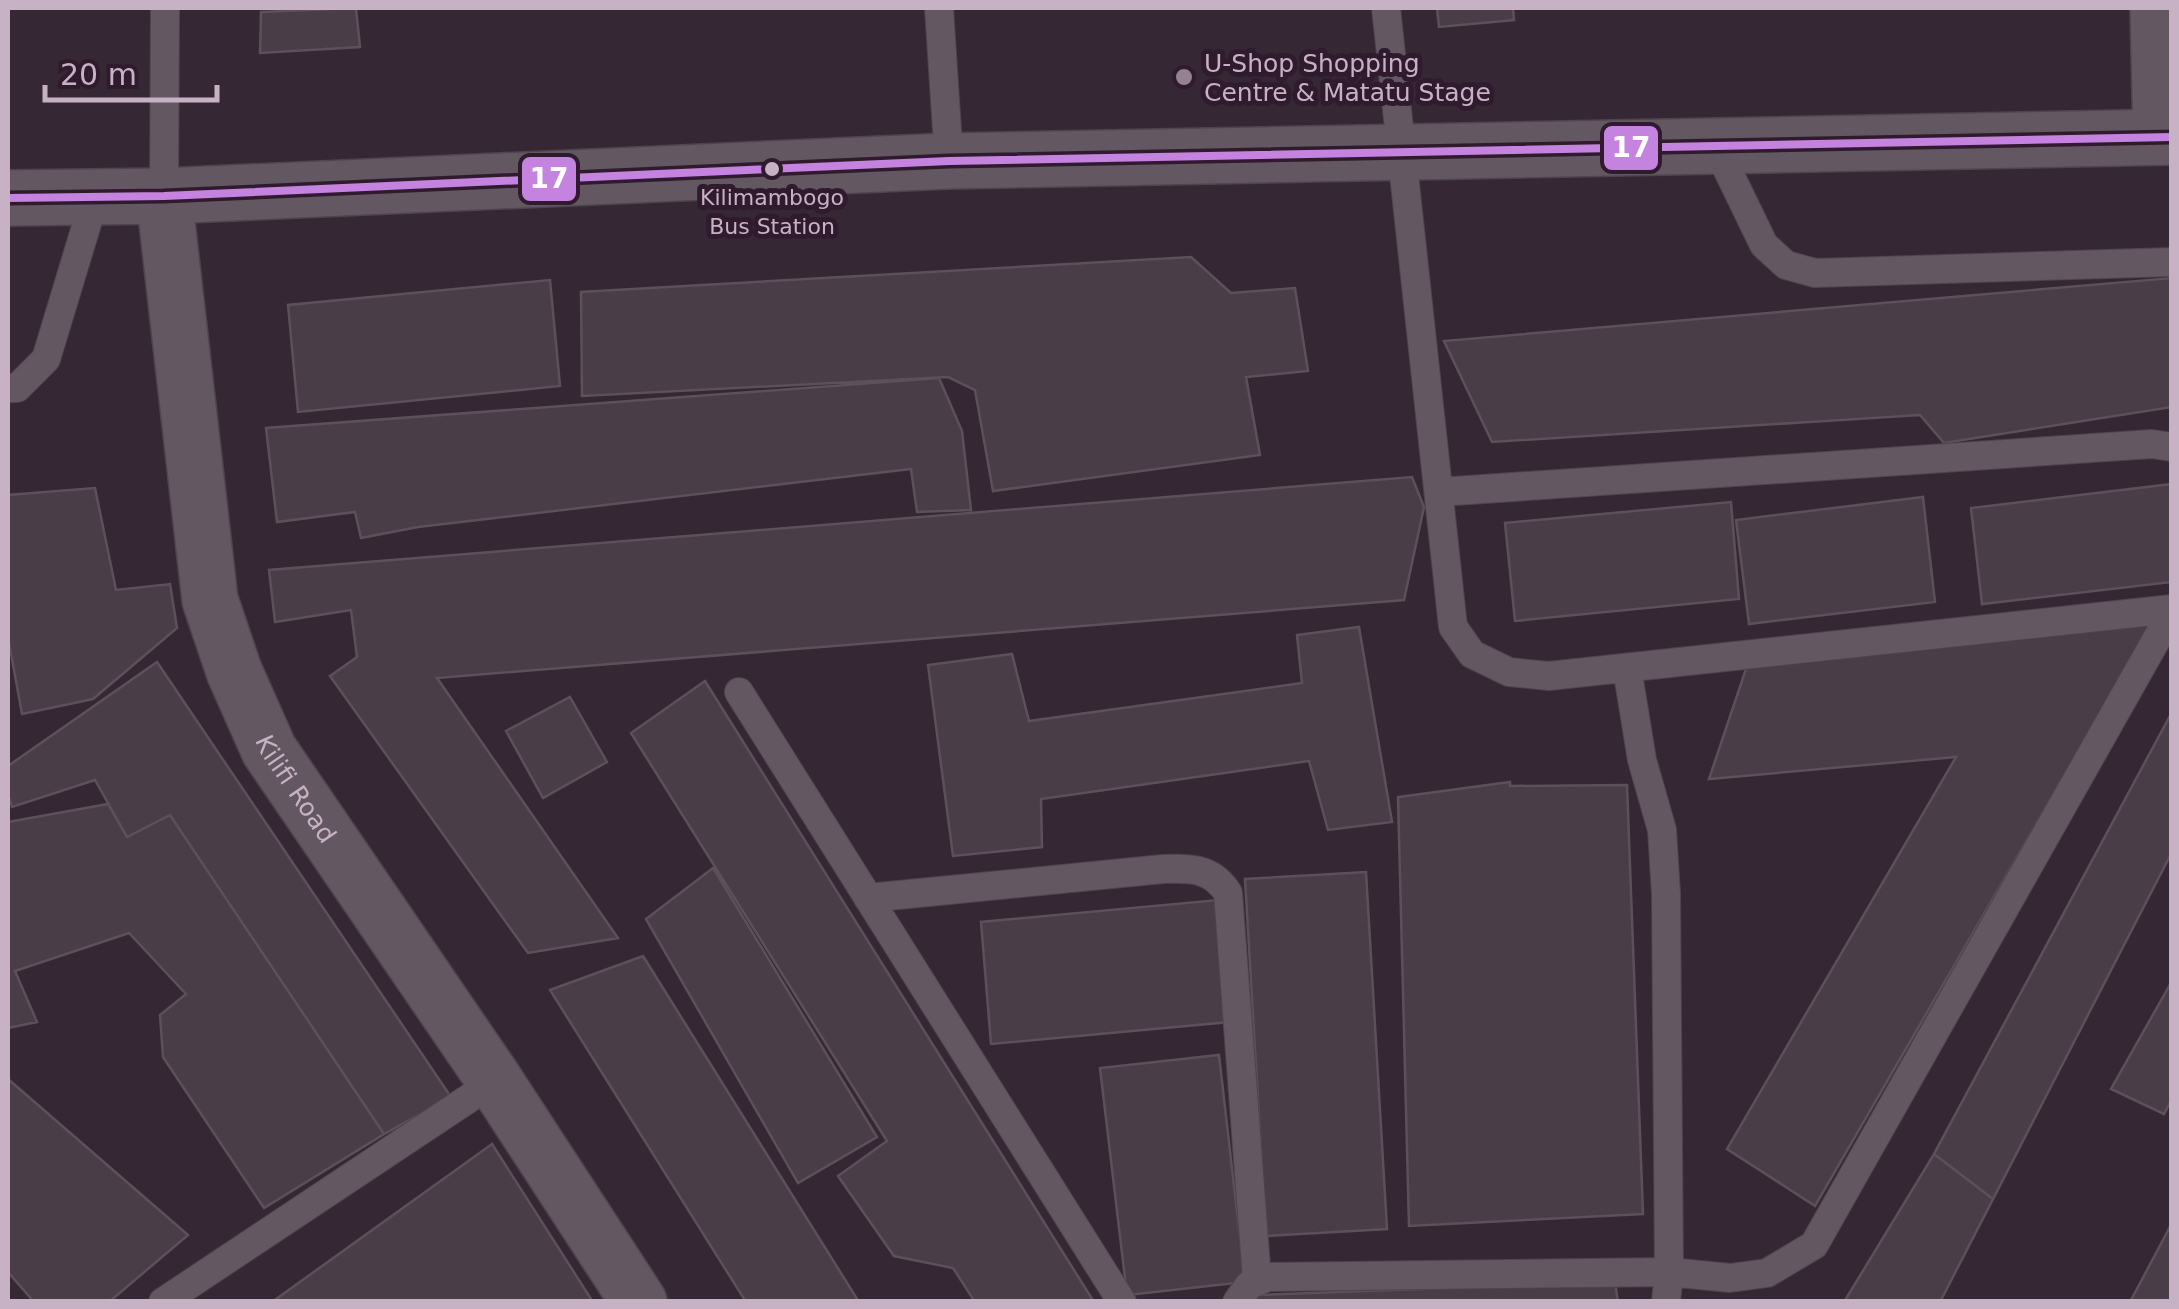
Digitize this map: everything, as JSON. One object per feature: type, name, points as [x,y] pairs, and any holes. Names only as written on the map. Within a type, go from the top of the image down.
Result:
[{"type":"street","points":[[8,198],[164,196],[949,161],[2166,137],[2158,8]]},
{"type":"street","name":"Kilifi Road","points":[[164,196],[210,600],[234,672],[270,750],[495,1081],[639,1302]]},
{"type":"lane","points":[[164,196],[165,8]]},
{"type":"lane","points":[[939,8],[949,161]]},
{"type":"lane","points":[[1386,8],[1453,627],[1472,654],[1509,672],[1549,676],[2172,611]]},
{"type":"lane","points":[[1715,144],[1764,245],[1786,265],[1815,273],[2172,262]]},
{"type":"lane","points":[[8,388],[17,388],[46,358],[95,197]]},
{"type":"lane","points":[[1439,492],[2152,444],[2172,446]]},
{"type":"lane","points":[[1237,1302],[1248,1285],[1258,1280],[1669,1272],[1730,1278],[1767,1273],[1814,1245],[2172,611]]},
{"type":"lane","points":[[1627,668],[1642,760],[1662,830],[1666,894],[1666,1302]]},
{"type":"lane","points":[[738,692],[1122,1302]]},
{"type":"lane","points":[[868,898],[1163,869],[1187,868],[1220,880],[1228,893],[1258,1280]]},
{"type":"lane","points":[[162,1302],[495,1081]]},
{"type":"building","points":[[356,8],[360,47],[260,53],[261,12]]},
{"type":"building","points":[[1437,8],[1513,8],[1514,20],[1439,27]]},
{"type":"building","points":[[1191,257],[1231,293],[1295,288],[1308,371],[1246,377],[1260,455],[993,491],[975,390],[948,377],[582,396],[581,292]]},
{"type":"building","points":[[2172,278],[2172,407],[1944,443],[1920,415],[1492,442],[1444,341]]},
{"type":"building","points":[[550,280],[560,386],[298,412],[288,305]]},
{"type":"building","points":[[939,378],[962,431],[971,510],[917,512],[911,469],[418,527],[361,538],[355,512],[277,522],[266,428]]},
{"type":"building","points":[[1412,477],[1424,507],[1404,600],[437,678],[618,938],[528,953],[330,676],[357,657],[351,610],[275,622],[269,570]]},
{"type":"building","points":[[2172,484],[2172,582],[1982,604],[1971,508]]},
{"type":"building","points":[[95,488],[116,590],[170,584],[177,628],[93,699],[22,714],[8,637],[8,495]]},
{"type":"building","points":[[1923,497],[1935,602],[1749,624],[1736,520]]},
{"type":"building","points":[[1731,502],[1739,599],[1515,621],[1505,523]]},
{"type":"building","points":[[2158,613],[1815,1206],[1727,1149],[1956,757],[1709,779],[1748,663]]},
{"type":"building","points":[[1359,627],[1392,822],[1328,830],[1309,761],[1041,799],[1042,847],[953,856],[928,665],[1012,654],[1029,721],[1302,683],[1297,635]]},
{"type":"building","points":[[157,662],[451,1097],[384,1134],[170,815],[127,837],[95,780],[12,807],[8,766]]},
{"type":"building","points":[[705,681],[1094,1302],[975,1302],[953,1268],[894,1256],[838,1176],[887,1141],[631,733]]},
{"type":"building","points":[[570,697],[607,762],[543,798],[506,731]]},
{"type":"building","points":[[2172,712],[2172,852],[1993,1199],[1934,1154]]},
{"type":"building","points":[[1510,782],[1510,786],[1627,785],[1643,1214],[1409,1226],[1398,797]]},
{"type":"building","points":[[108,804],[127,837],[170,815],[384,1134],[264,1208],[163,1057],[160,1015],[186,994],[129,933],[15,971],[37,1022],[8,1028],[8,822]]},
{"type":"building","points":[[713,868],[877,1137],[798,1183],[646,919]]},
{"type":"building","points":[[1366,872],[1387,1229],[1266,1236],[1245,879]]},
{"type":"building","points":[[1218,900],[1229,1022],[991,1044],[981,922]]},
{"type":"building","points":[[643,956],[859,1302],[746,1302],[550,990]]},
{"type":"building","points":[[2172,981],[2172,1099],[2164,1114],[2111,1089]]},
{"type":"building","points":[[1219,1055],[1245,1282],[1127,1295],[1100,1068]]},
{"type":"building","points":[[8,1079],[188,1235],[109,1302],[34,1302],[8,1272]]},
{"type":"building","points":[[492,1144],[593,1302],[272,1302]]},
{"type":"building","points":[[1934,1154],[1993,1199],[1940,1302],[1844,1302]]},
{"type":"building","points":[[2172,1223],[2172,1302],[2130,1302]]},
{"type":"building","points":[[1615,1282],[1618,1302],[1256,1302],[1256,1295]]},
{"type":"transit line","name":"17","points":[[8,198],[164,196],[949,161],[2172,137]]},
{"type":"place","name":"U-Shop Shopping Centre & Matatu Stage","points":[[1184,77]]},
{"type":"place","name":"Kilimambogo Bus Station","points":[[772,169]]}]
